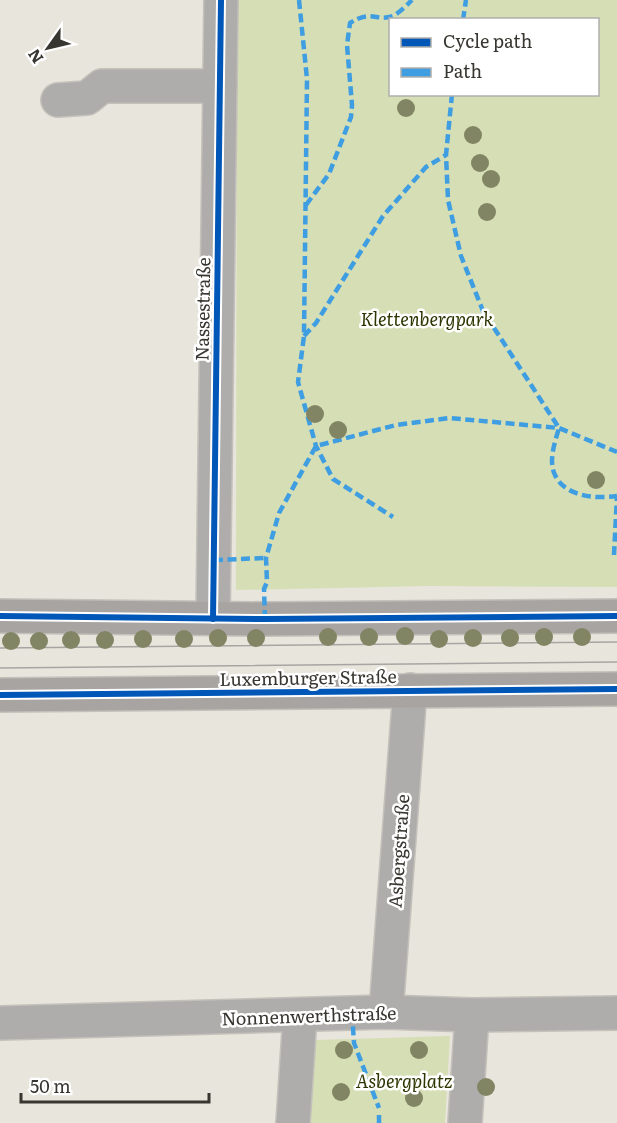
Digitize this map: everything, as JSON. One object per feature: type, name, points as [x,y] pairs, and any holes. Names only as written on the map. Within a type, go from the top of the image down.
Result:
[{"type":"main road","points":[[0,616],[213,619],[617,616]]},
{"type":"main road","name":"Luxemburger Straße","points":[[0,695],[617,689]]},
{"type":"street","name":"Nassestraße","points":[[213,619],[221,0]]},
{"type":"street","points":[[58,100],[87,98],[102,86],[220,86]]},
{"type":"street","name":"Asbergstraße","points":[[386,1012],[410,690]]},
{"type":"street","name":"Nonnenwerthstraße","points":[[0,1023],[386,1012],[472,1016],[617,1013]]},
{"type":"street","points":[[293,1123],[300,1016]]},
{"type":"street","points":[[465,1123],[472,1016]]},
{"type":"green space","name":"Klettenbergpark","points":[[237,0],[617,0],[617,587],[428,586],[236,590]]},
{"type":"green space","name":"Asbergplatz","points":[[450,1036],[445,1123],[309,1123],[315,1040]]},
{"type":"tram line","points":[[0,648],[617,642]]},
{"type":"tram line","points":[[0,668],[617,662]]},
{"type":"marked path","points":[[299,0],[307,79],[304,336],[298,382],[316,446],[333,479],[393,517]]},
{"type":"marked path","points":[[306,205],[329,174],[351,117],[347,45],[350,23],[369,16],[382,18],[393,16],[412,0]]},
{"type":"marked path","points":[[463,18],[466,0]]},
{"type":"marked path","points":[[452,96],[446,155],[448,200],[461,256],[483,311],[559,428],[552,464],[560,482],[566,488],[582,495],[617,496]]},
{"type":"marked path","points":[[304,336],[316,323],[383,216],[426,167],[446,155]]},
{"type":"marked path","points":[[265,619],[266,558],[279,513],[316,446],[396,425],[450,418],[559,428],[617,452]]},
{"type":"marked path","points":[[614,555],[617,496]]},
{"type":"marked path","points":[[214,560],[266,558]]},
{"type":"marked path","points":[[352,1013],[354,1043],[379,1108]]},
{"type":"marked path","points":[[379,1115],[379,1123]]},
{"type":"cycle path","points":[[213,619],[221,0]]},
{"type":"cycle path","points":[[0,616],[265,619],[617,616]]},
{"type":"cycle path","points":[[0,695],[617,689]]}]
